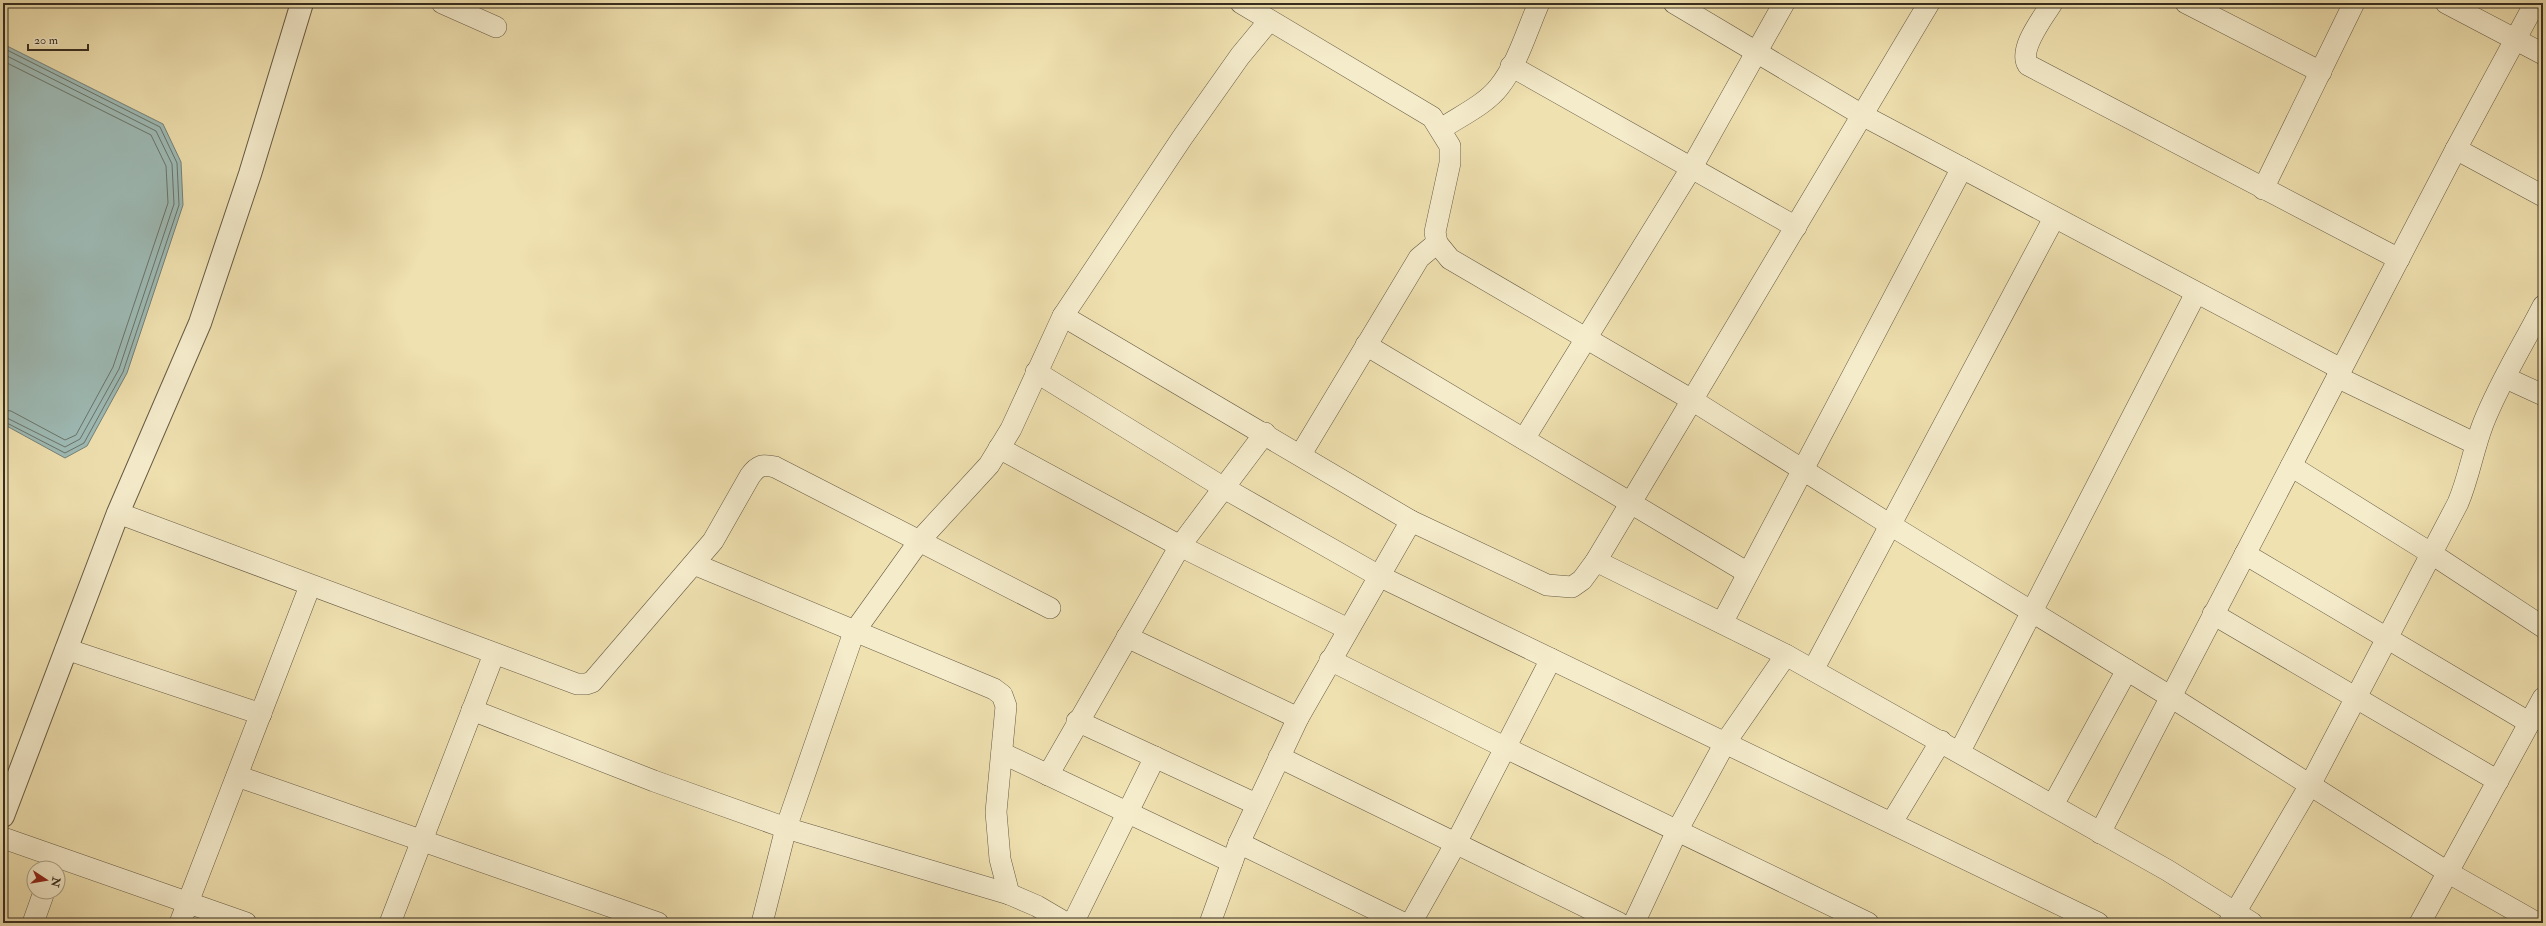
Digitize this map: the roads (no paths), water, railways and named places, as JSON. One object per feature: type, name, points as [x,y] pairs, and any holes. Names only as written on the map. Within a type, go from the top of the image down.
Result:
[{"type":"street","points":[[3,816],[118,513],[200,323],[250,174],[302,3]]},
{"type":"street","points":[[442,3],[496,27]]},
{"type":"street","points":[[1241,3],[1432,117],[1441,129],[1450,146],[1450,163],[1435,232],[1437,243],[1450,259],[1588,338],[1692,400],[1892,526],[2171,697],[2449,873],[2537,923]]},
{"type":"street","points":[[1441,129],[1488,98],[1499,87],[1511,66],[1539,3]]},
{"type":"street","points":[[1674,3],[1862,115],[2196,293],[2339,373],[2476,444]]},
{"type":"street","points":[[1524,439],[1588,338],[1692,167],[1784,3]]},
{"type":"street","points":[[2052,3],[2025,49],[2024,59],[2028,65],[2399,260]]},
{"type":"street","points":[[2186,3],[2321,72]]},
{"type":"street","points":[[2446,3],[2543,54]]},
{"type":"street","points":[[2100,833],[2456,149],[2535,3]]},
{"type":"street","points":[[1063,316],[1301,454],[1411,521],[1547,585],[1572,587],[1582,580],[1596,561],[1928,4]]},
{"type":"street","points":[[2263,189],[2321,72],[2347,6]]},
{"type":"street","points":[[762,923],[786,828],[854,632],[920,540],[989,464],[1011,429],[1063,316],[1200,113],[1240,56],[1269,21]]},
{"type":"street","points":[[1511,66],[1796,227]]},
{"type":"street","points":[[2456,149],[2543,196]]},
{"type":"street","points":[[1722,623],[1962,168]]},
{"type":"street","points":[[1813,670],[1892,526],[2054,218]]},
{"type":"street","points":[[1301,454],[1419,258],[1437,243]]},
{"type":"street","points":[[1960,752],[2196,293]]},
{"type":"street","points":[[1596,561],[1786,655],[1941,741],[2167,870],[2239,920],[2432,554],[2466,484],[2476,444],[2484,422],[2543,306]]},
{"type":"street","points":[[1366,345],[1748,573]]},
{"type":"street","points":[[1036,372],[1224,488],[1379,576],[1892,822],[2098,923]]},
{"type":"street","points":[[2506,378],[2543,395]]},
{"type":"street","points":[[1048,775],[1180,546],[1265,433]]},
{"type":"street","points":[[999,448],[1180,546],[1348,629]]},
{"type":"street","points":[[118,513],[310,586],[577,684],[592,682],[694,564],[712,541],[755,468],[764,464],[775,467],[920,540],[1050,608]]},
{"type":"street","points":[[2290,466],[2432,554],[2543,627]]},
{"type":"street","points":[[1210,923],[1235,853],[1256,804],[1298,718],[1411,521]]},
{"type":"street","points":[[2245,554],[2387,638],[2538,712],[2498,781],[2449,873],[2420,923]]},
{"type":"street","points":[[694,564],[854,632],[994,689],[1002,695],[1006,706],[996,812],[1000,860],[1009,894]]},
{"type":"street","points":[[180,923],[310,586]]},
{"type":"street","points":[[2214,614],[2498,781]]},
{"type":"street","points":[[1127,637],[1298,718]]},
{"type":"street","points":[[66,649],[261,714]]},
{"type":"street","points":[[390,923],[421,839],[494,654]]},
{"type":"street","points":[[1634,923],[1678,831],[1725,743],[1786,655]]},
{"type":"street","points":[[1411,923],[1456,843],[1551,659]]},
{"type":"street","points":[[1330,660],[1856,920]]},
{"type":"street","points":[[2053,805],[2127,670]]},
{"type":"street","points":[[472,710],[654,781],[786,828],[1009,894],[1037,906],[1066,923]]},
{"type":"street","points":[[1078,721],[1256,804]]},
{"type":"street","points":[[1892,822],[1941,741]]},
{"type":"street","points":[[1002,753],[1129,813],[1235,853],[1403,923]]},
{"type":"street","points":[[1073,923],[1129,813],[1155,757]]},
{"type":"street","points":[[1280,757],[1619,923]]},
{"type":"street","points":[[237,776],[658,923]]},
{"type":"street","points":[[3,838],[49,860]]},
{"type":"street","points":[[66,866],[187,903],[246,923]]},
{"type":"street","points":[[33,923],[41,900]]},
{"type":"water","points":[[3,44],[163,124],[181,162],[183,205],[127,373],[87,446],[65,458],[3,424]]}]
